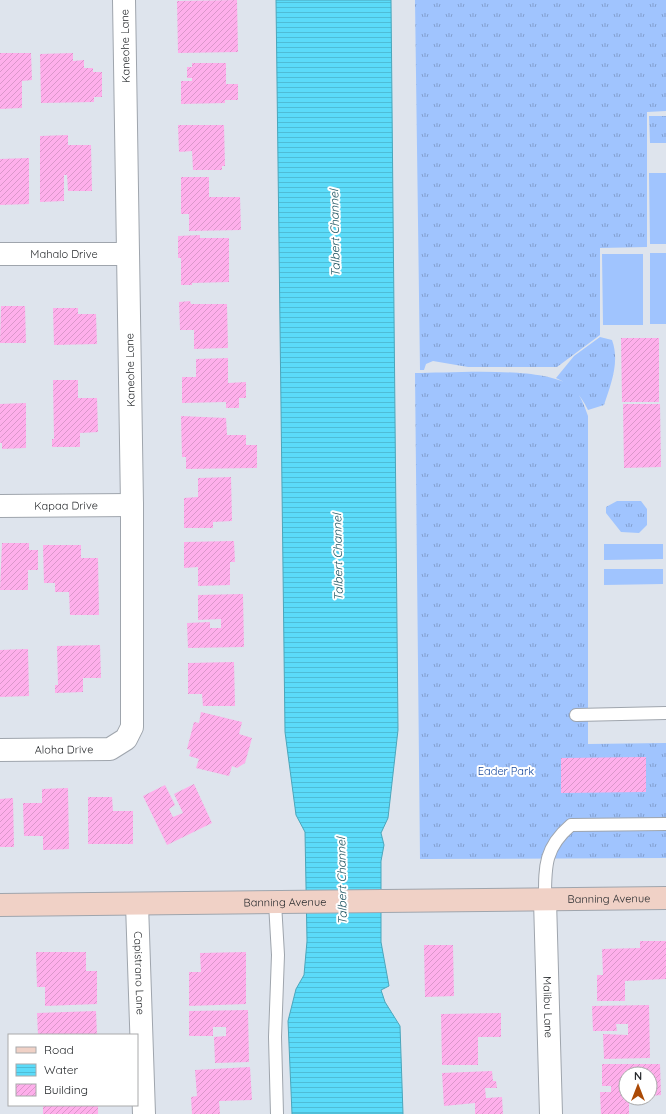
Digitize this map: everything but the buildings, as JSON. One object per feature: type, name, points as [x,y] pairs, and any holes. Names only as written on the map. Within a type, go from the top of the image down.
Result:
[{"type":"street","name":"Kaneohe Lane","points":[[124,0],[132,505],[132,728],[126,739]]},
{"type":"street","name":"Mahalo Drive","points":[[0,254],[128,254]]},
{"type":"street","name":"Kapaa Drive","points":[[0,506],[132,505]]},
{"type":"street","name":"Aloha Drive","points":[[0,750],[110,749],[126,739]]},
{"type":"street","name":"Banning Avenue","points":[[0,905],[410,902],[666,898]]},
{"type":"street","name":"Malibu Lane","points":[[544,900],[552,1114]]},
{"type":"street","name":"Capistrano Lane","points":[[137,904],[144,1114]]},
{"type":"lane","points":[[576,714],[666,713]]},
{"type":"lane","points":[[544,900],[545,863],[551,848],[562,833],[571,825],[666,824]]},
{"type":"lane","points":[[275,903],[278,955],[275,1037],[277,1114]]},
{"type":"green space","points":[[415,0],[666,0],[666,111],[647,112],[647,247],[600,248],[600,335],[557,367],[468,367],[433,361],[426,364],[424,370],[420,370]]},
{"type":"green space","points":[[649,116],[666,116],[666,143],[650,143]]},
{"type":"green space","points":[[649,173],[666,173],[666,244],[650,244]]},
{"type":"green space","points":[[650,253],[666,253],[666,324],[650,324]]},
{"type":"green space","points":[[602,254],[643,254],[643,325],[603,325]]},
{"type":"green space","points":[[600,337],[612,340],[615,356],[614,373],[604,405],[588,410],[582,399],[575,391],[567,384],[556,378],[574,356]]},
{"type":"green space","name":"Eader Park","points":[[495,372],[538,375],[556,379],[569,385],[576,391],[581,399],[588,416],[588,744],[666,743],[666,858],[420,859],[415,373]]},
{"type":"green space","points":[[617,501],[641,501],[647,509],[647,525],[639,533],[621,532],[606,513],[606,507]]},
{"type":"green space","points":[[604,544],[663,544],[663,559],[604,560]]},
{"type":"green space","points":[[604,569],[663,569],[663,584],[604,585]]},
{"type":"water","name":"Talbert Channel","points":[[276,0],[391,0],[398,730],[388,818],[381,833],[384,845],[381,861],[381,942],[389,986],[381,990],[385,1002],[400,1026],[403,1114],[292,1114],[288,1021],[296,989],[304,975],[307,941],[305,832],[296,815],[285,732]]}]
